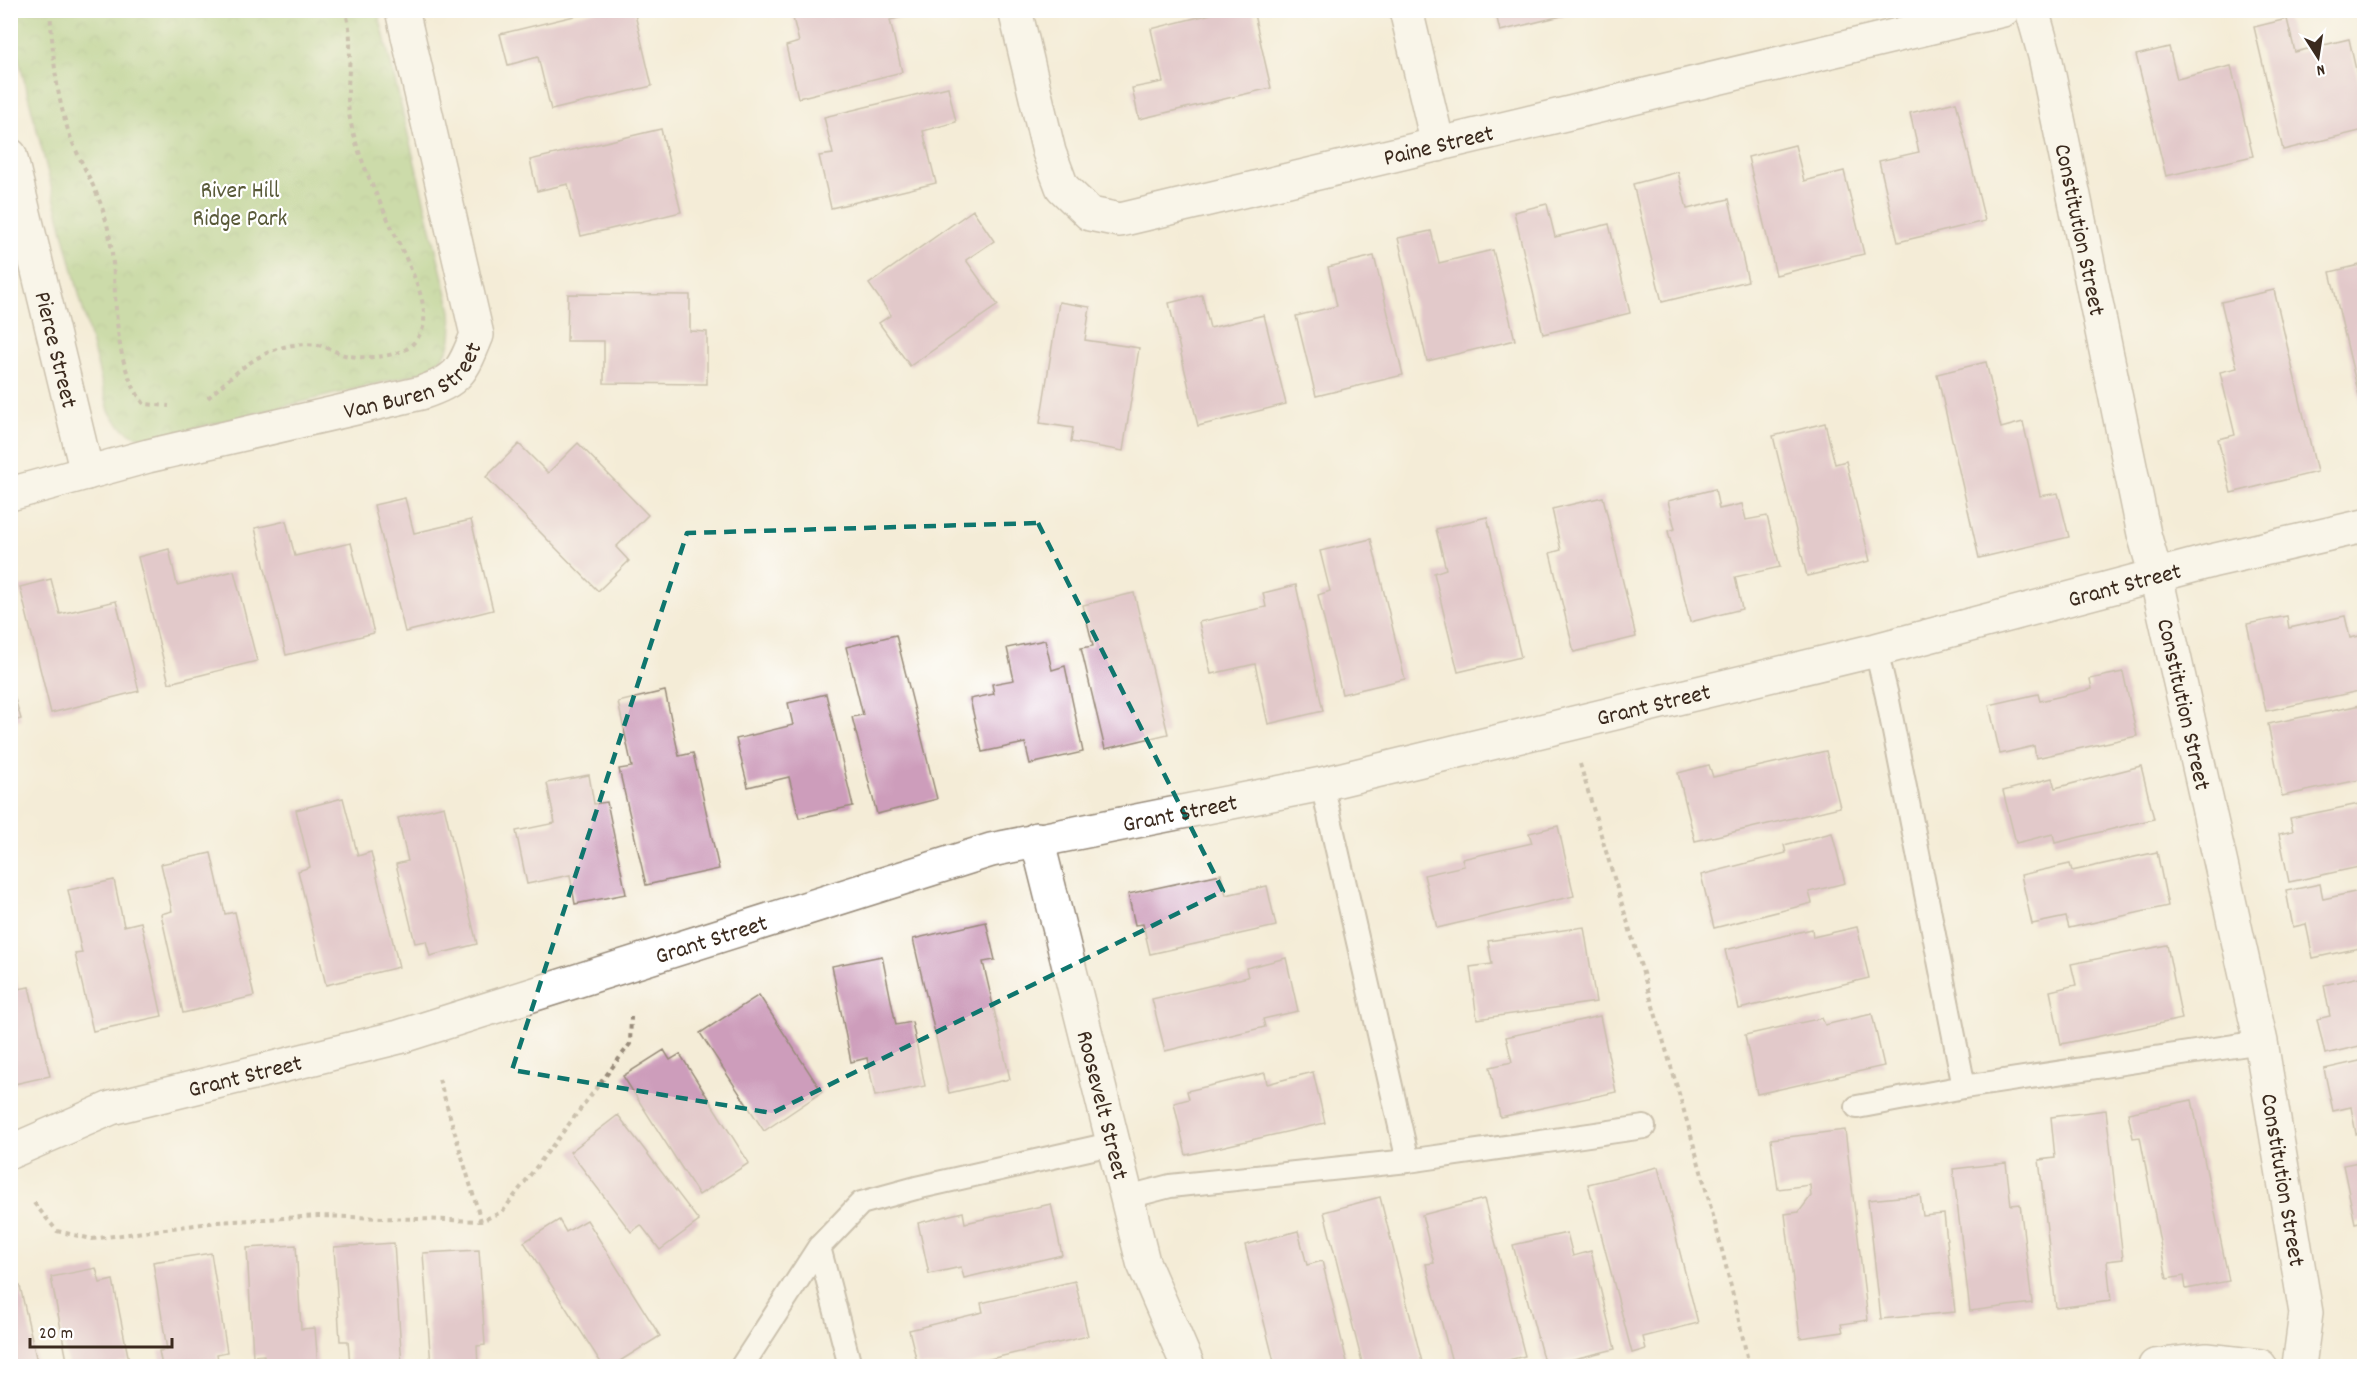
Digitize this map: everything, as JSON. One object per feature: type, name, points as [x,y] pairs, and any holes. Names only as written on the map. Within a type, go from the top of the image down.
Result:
[{"type":"street","name":"Van Buren Street","points":[[10,494],[87,472],[421,393],[446,385],[461,371],[477,335],[402,10]]},
{"type":"street","name":"Paine Street","points":[[1015,10],[1052,161],[1062,187],[1089,214],[1120,220],[2003,10]]},
{"type":"street","points":[[1406,10],[1438,145]]},
{"type":"street","name":"Constitution Street","points":[[2032,10],[2045,56],[2144,534],[2156,576],[2261,1041],[2306,1313],[2299,1366]]},
{"type":"street","name":"Pierce Street","points":[[10,155],[87,472]]},
{"type":"street","name":"Grant Street","points":[[10,1152],[111,1108],[399,1037],[991,850],[1322,783],[1569,725],[1876,650],[2156,576],[2364,526]]},
{"type":"street","name":"Roosevelt Street","points":[[1037,839],[1143,1262],[1188,1366]]},
{"type":"street","points":[[2154,1366],[2207,1360],[2260,1366]]},
{"type":"lane","points":[[1876,650],[1964,1087]]},
{"type":"lane","points":[[1322,783],[1408,1161]]},
{"type":"lane","points":[[1857,1107],[1964,1087],[2261,1041]]},
{"type":"lane","points":[[1128,1197],[1170,1186],[1408,1161],[1644,1127]]},
{"type":"lane","points":[[742,1366],[819,1247],[861,1203],[916,1188],[1115,1143]]},
{"type":"lane","points":[[819,1247],[850,1366]]},
{"type":"path","points":[[50,10],[54,68],[61,105],[69,133],[105,217],[112,250],[119,335],[127,372],[134,390],[144,404],[171,407]]},
{"type":"path","points":[[201,401],[208,398],[240,367],[264,353],[288,346],[319,345],[346,355],[372,358],[404,351],[415,341],[424,325],[421,300],[411,270],[360,154],[350,118],[346,90],[350,24],[345,10]]},
{"type":"path","points":[[1569,725],[1667,1057],[1735,1300],[1749,1366]]},
{"type":"path","points":[[34,1203],[57,1231],[92,1239],[217,1222],[318,1216],[481,1221],[502,1212],[630,1044],[631,1017]]},
{"type":"path","points":[[439,1079],[481,1221]]},
{"type":"highlighted area","points":[[1038,523],[1223,891],[772,1113],[512,1070],[687,533]]},
{"type":"green space","name":"River Hill Ridge Park","points":[[10,11],[378,11],[451,311],[451,341],[444,355],[420,373],[152,439],[138,437],[127,431],[109,411],[11,29]]},
{"type":"building","points":[[599,10],[634,10],[652,86],[551,110],[538,57],[508,65],[500,34]]},
{"type":"building","points":[[791,10],[926,11],[890,20],[902,72],[798,98],[786,46],[799,42]]},
{"type":"building","points":[[1227,10],[1253,10],[1271,88],[1139,119],[1132,88],[1163,82],[1151,29]]},
{"type":"building","points":[[1495,10],[1582,10],[1582,11],[1500,31]]},
{"type":"building","points":[[2287,19],[2295,52],[2349,39],[2364,105],[2364,130],[2283,150],[2254,27]]},
{"type":"building","points":[[2169,47],[2177,79],[2231,66],[2253,156],[2166,176],[2136,55]]},
{"type":"building","points":[[948,87],[956,122],[923,131],[936,183],[831,208],[819,156],[833,154],[824,117]]},
{"type":"building","points":[[1956,102],[1985,221],[1898,242],[1879,161],[1919,152],[1910,113]]},
{"type":"building","points":[[661,129],[681,212],[581,236],[568,184],[537,191],[530,160]]},
{"type":"building","points":[[1795,145],[1804,181],[1844,171],[1864,254],[1776,275],[1748,157]]},
{"type":"building","points":[[1678,172],[1687,209],[1729,199],[1748,281],[1662,302],[1633,184]]},
{"type":"building","points":[[1547,204],[1555,237],[1609,224],[1630,313],[1543,334],[1514,212]]},
{"type":"building","points":[[973,210],[994,241],[966,260],[998,305],[910,366],[879,323],[891,315],[869,284]]},
{"type":"building","points":[[1431,231],[1439,263],[1493,250],[1515,340],[1427,361],[1398,238]]},
{"type":"building","points":[[1374,256],[1403,375],[1316,396],[1296,316],[1337,306],[1328,267]]},
{"type":"building","points":[[2364,264],[2364,417],[2330,272]]},
{"type":"building","points":[[2274,290],[2317,472],[2231,493],[2218,439],[2235,435],[2220,372],[2237,368],[2221,302]]},
{"type":"building","points":[[568,294],[690,295],[690,331],[707,332],[707,384],[604,383],[604,341],[567,341]]},
{"type":"building","points":[[1202,295],[1210,328],[1264,315],[1286,404],[1198,426],[1169,303]]},
{"type":"building","points":[[1059,302],[1090,307],[1085,340],[1139,348],[1123,451],[1071,442],[1073,428],[1040,423]]},
{"type":"building","points":[[1986,362],[2001,428],[2023,422],[2040,496],[2058,493],[2069,537],[1979,558],[1937,374]]},
{"type":"building","points":[[1825,423],[1835,464],[1846,461],[1870,561],[1807,576],[1773,436]]},
{"type":"building","points":[[578,443],[648,515],[616,547],[629,561],[598,591],[486,477],[519,444],[548,473]]},
{"type":"building","points":[[1715,489],[1719,509],[1742,504],[1746,520],[1767,516],[1780,567],[1735,577],[1742,609],[1690,622],[1668,531],[1675,529],[1668,501]]},
{"type":"building","points":[[1603,497],[1636,637],[1574,652],[1550,553],[1561,550],[1552,509]]},
{"type":"building","points":[[405,498],[414,533],[471,520],[493,610],[405,632],[374,505]]},
{"type":"building","points":[[1487,517],[1521,657],[1458,672],[1434,573],[1446,569],[1436,529]]},
{"type":"building","points":[[286,521],[295,556],[351,543],[374,633],[286,655],[255,528]]},
{"type":"building","points":[[1371,539],[1405,679],[1342,694],[1318,595],[1330,591],[1320,551]]},
{"type":"building","points":[[169,549],[177,585],[234,571],[257,661],[169,683],[138,557]]},
{"type":"building","points":[[51,579],[60,614],[116,601],[139,691],[51,713],[20,587]]},
{"type":"building","points":[[1296,585],[1323,711],[1268,724],[1255,664],[1211,674],[1199,622],[1266,607],[1263,593]]},
{"type":"building","points":[[1134,593],[1168,734],[1105,749],[1081,648],[1093,646],[1083,605]]},
{"type":"building","points":[[2287,616],[2289,628],[2345,616],[2350,638],[2364,635],[2364,690],[2266,711],[2247,624]]},
{"type":"building","points":[[896,635],[937,799],[877,814],[852,717],[863,715],[846,647]]},
{"type":"building","points":[[1045,640],[1052,670],[1065,666],[1083,752],[1030,764],[1025,743],[982,752],[970,699],[994,694],[992,684],[1014,680],[1007,648]]},
{"type":"building","points":[[2123,672],[2137,736],[2036,758],[2034,746],[2000,754],[1989,705],[2038,694],[2040,701],[2092,689],[2090,679]]},
{"type":"building","points":[[10,682],[21,719],[10,722]]},
{"type":"building","points":[[665,691],[679,756],[693,753],[719,869],[646,885],[619,769],[632,767],[618,702]]},
{"type":"building","points":[[826,694],[853,806],[799,818],[789,777],[748,787],[736,739],[793,725],[788,703]]},
{"type":"building","points":[[2361,705],[2364,721],[2364,779],[2282,796],[2268,724]]},
{"type":"building","points":[[1826,751],[1840,807],[1695,841],[1678,773],[1709,765],[1713,777]]},
{"type":"building","points":[[2141,766],[2154,819],[2055,843],[2053,834],[2016,843],[2003,791],[2052,778],[2055,788]]},
{"type":"building","points":[[589,775],[594,804],[607,802],[626,894],[575,904],[570,875],[527,884],[516,831],[555,823],[547,783]]},
{"type":"building","points":[[343,798],[358,856],[371,852],[399,967],[326,985],[298,871],[310,867],[296,810]]},
{"type":"building","points":[[2364,803],[2364,866],[2289,882],[2279,834],[2293,831],[2290,818]]},
{"type":"building","points":[[444,806],[477,944],[430,956],[426,941],[415,943],[396,864],[408,861],[398,818]]},
{"type":"building","points":[[1558,826],[1574,896],[1437,928],[1424,875],[1464,866],[1462,859],[1532,843],[1529,833]]},
{"type":"building","points":[[1832,833],[1845,883],[1809,892],[1812,903],[1714,928],[1701,875],[1786,853],[1784,845]]},
{"type":"building","points":[[2157,852],[2168,906],[2069,928],[2066,917],[2032,924],[2021,875],[2070,864],[2072,871]]},
{"type":"building","points":[[211,853],[225,914],[235,912],[254,996],[183,1013],[161,914],[172,911],[161,864]]},
{"type":"building","points":[[1221,874],[1226,895],[1267,886],[1276,926],[1150,954],[1143,924],[1135,925],[1128,894]]},
{"type":"building","points":[[114,880],[124,926],[141,922],[162,1016],[93,1031],[75,954],[82,953],[68,890]]},
{"type":"building","points":[[2320,884],[2323,899],[2364,890],[2364,947],[2313,958],[2306,924],[2293,927],[2286,891]]},
{"type":"building","points":[[986,922],[995,960],[983,962],[1010,1079],[949,1093],[913,939]]},
{"type":"building","points":[[1584,927],[1596,1002],[1477,1019],[1470,967],[1492,964],[1488,941]]},
{"type":"building","points":[[1857,927],[1869,978],[1739,1009],[1725,950],[1812,929],[1813,937]]},
{"type":"building","points":[[2167,945],[2182,1019],[2061,1044],[2050,991],[2076,985],[2071,964]]},
{"type":"building","points":[[882,956],[896,1025],[912,1022],[925,1086],[875,1096],[867,1058],[851,1062],[832,966]]},
{"type":"building","points":[[10,957],[19,989],[29,987],[50,1076],[10,1085]]},
{"type":"building","points":[[1286,958],[1298,1011],[1263,1019],[1265,1027],[1165,1051],[1152,999],[1248,977],[1246,968]]},
{"type":"building","points":[[2364,976],[2364,1045],[2325,1054],[2317,1019],[2330,1016],[2324,985]]},
{"type":"building","points":[[759,995],[822,1092],[764,1131],[700,1033]]},
{"type":"building","points":[[1872,1014],[1884,1066],[1757,1094],[1745,1035],[1822,1018],[1825,1025]]},
{"type":"building","points":[[1600,1016],[1616,1092],[1500,1117],[1490,1067],[1512,1062],[1506,1037]]},
{"type":"building","points":[[664,1050],[670,1060],[680,1054],[749,1163],[699,1195],[623,1076]]},
{"type":"building","points":[[2364,1060],[2364,1132],[2356,1134],[2351,1107],[2333,1111],[2324,1069]]},
{"type":"building","points":[[1313,1072],[1325,1123],[1186,1155],[1174,1103],[1189,1099],[1187,1091],[1265,1073],[1267,1084]]},
{"type":"building","points":[[2192,1100],[2229,1281],[2186,1289],[2184,1276],[2167,1279],[2140,1137],[2133,1138],[2128,1113]]},
{"type":"building","points":[[2106,1110],[2123,1259],[2107,1261],[2111,1301],[2056,1308],[2039,1160],[2055,1158],[2051,1117]]},
{"type":"building","points":[[618,1115],[699,1221],[660,1250],[641,1225],[631,1232],[570,1152]]},
{"type":"building","points":[[1845,1130],[1868,1320],[1841,1324],[1843,1332],[1800,1338],[1785,1214],[1799,1212],[1811,1196],[1810,1185],[1778,1189],[1771,1139]]},
{"type":"building","points":[[2364,1161],[2364,1221],[2355,1223],[2343,1165]]},
{"type":"building","points":[[2006,1163],[2011,1205],[2020,1204],[2032,1303],[1970,1311],[1953,1169]]},
{"type":"building","points":[[1658,1167],[1698,1323],[1643,1337],[1646,1349],[1632,1353],[1588,1184]]},
{"type":"building","points":[[1920,1195],[1923,1216],[1944,1214],[1955,1312],[1881,1319],[1868,1200]]},
{"type":"building","points":[[1380,1197],[1423,1366],[1363,1366],[1324,1212]]},
{"type":"building","points":[[1484,1199],[1525,1356],[1484,1366],[1453,1366],[1426,1264],[1434,1263],[1422,1215]]},
{"type":"building","points":[[1051,1204],[1062,1255],[964,1278],[961,1267],[929,1274],[918,1223],[963,1212],[965,1223]]},
{"type":"building","points":[[559,1220],[566,1232],[587,1220],[660,1336],[612,1366],[603,1366],[524,1242]]},
{"type":"building","points":[[1298,1231],[1307,1265],[1322,1261],[1348,1366],[1275,1366],[1245,1245]]},
{"type":"building","points":[[1567,1233],[1573,1256],[1591,1251],[1615,1349],[1545,1366],[1513,1245]]},
{"type":"building","points":[[394,1243],[402,1366],[350,1366],[348,1341],[340,1341],[334,1247]]},
{"type":"building","points":[[296,1245],[301,1329],[315,1328],[318,1366],[265,1366],[264,1355],[253,1356],[247,1248]]},
{"type":"building","points":[[479,1250],[485,1345],[477,1346],[478,1366],[431,1366],[423,1253]]},
{"type":"building","points":[[211,1253],[227,1352],[217,1354],[219,1366],[162,1366],[159,1351],[167,1350],[153,1262]]},
{"type":"building","points":[[96,1268],[100,1283],[113,1280],[129,1361],[118,1363],[119,1366],[68,1366],[51,1277]]},
{"type":"building","points":[[1075,1281],[1088,1336],[960,1366],[918,1366],[909,1330],[983,1312],[981,1303]]},
{"type":"building","points":[[20,1286],[38,1366],[10,1366],[10,1288]]}]
